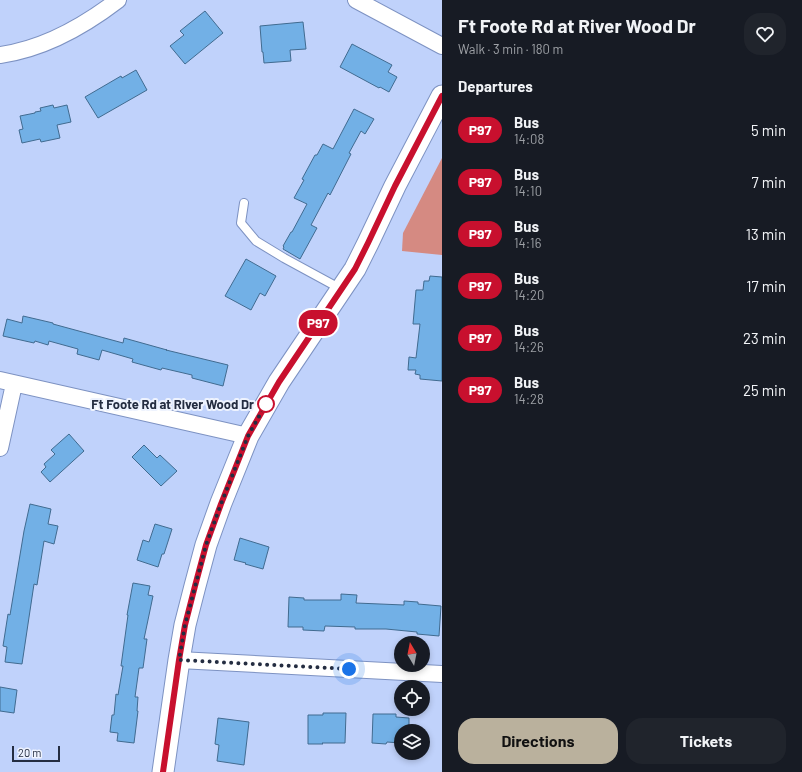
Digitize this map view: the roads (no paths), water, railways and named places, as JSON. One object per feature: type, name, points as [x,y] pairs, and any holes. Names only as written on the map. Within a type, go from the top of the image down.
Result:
[{"type":"street","points":[[0,55],[40,46],[83,24],[118,0]]},
{"type":"street","points":[[356,0],[442,46]]},
{"type":"street","points":[[163,772],[185,625],[206,545],[248,436],[279,382],[355,269],[395,186],[442,96]]},
{"type":"street","points":[[0,448],[7,382],[248,436]]},
{"type":"street","points":[[179,660],[442,674]]},
{"type":"lane","points":[[244,203],[241,223],[256,241],[341,289]]},
{"type":"place","name":"Ft Foote Rd at River Wood Dr","points":[[266,404]]}]
